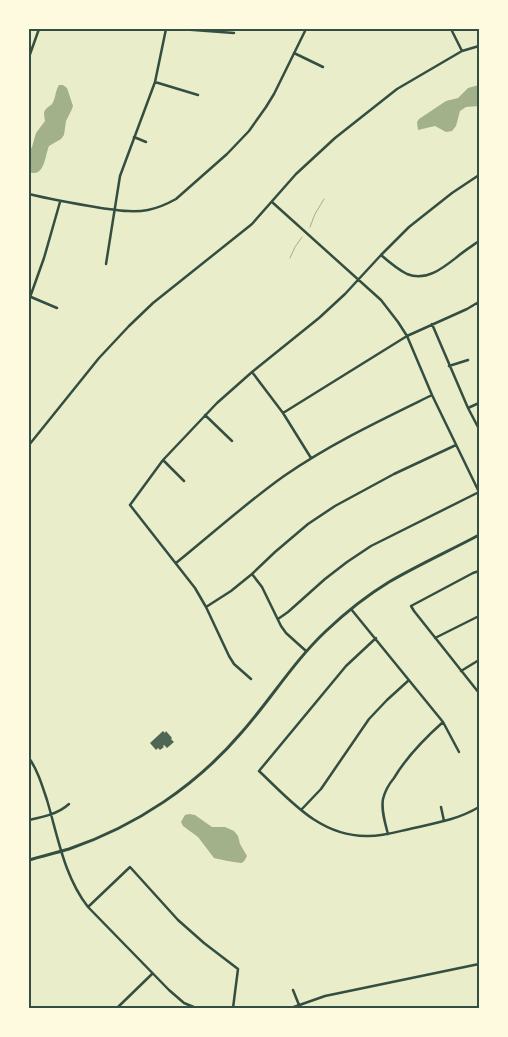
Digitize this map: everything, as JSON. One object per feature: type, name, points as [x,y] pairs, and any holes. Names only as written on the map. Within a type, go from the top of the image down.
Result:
[{"type":"street","points":[[29,57],[40,29]]},
{"type":"street","points":[[106,264],[120,176],[155,82],[166,29]]},
{"type":"street","points":[[180,29],[234,33]]},
{"type":"street","points":[[29,194],[60,202],[115,210],[148,210],[169,203],[183,194],[249,131],[266,107],[306,29]]},
{"type":"street","points":[[451,29],[462,51]]},
{"type":"street","points":[[29,445],[99,358],[129,326],[153,303],[252,224],[315,156],[397,89],[462,51],[479,46]]},
{"type":"street","points":[[294,53],[323,68]]},
{"type":"street","points":[[155,82],[198,95]]},
{"type":"street","points":[[134,137],[146,142]]},
{"type":"street","points":[[251,679],[234,664],[229,656],[195,588],[130,505],[163,460],[205,415],[252,372],[319,318],[424,214],[479,175]]},
{"type":"street","points":[[57,308],[30,298],[60,202]]},
{"type":"street","points":[[272,202],[381,300],[407,336],[432,395],[479,492],[371,546],[325,579],[278,619]]},
{"type":"street","points":[[381,255],[398,269],[412,276],[427,275],[439,271],[479,241]]},
{"type":"street","points":[[410,281],[412,276]]},
{"type":"street","points":[[283,413],[407,336],[478,304]]},
{"type":"street","points":[[432,324],[449,366],[479,429]]},
{"type":"street","points":[[449,366],[468,360]]},
{"type":"street","points":[[252,372],[283,413],[311,458]]},
{"type":"street","points":[[176,564],[261,494],[311,458],[345,438],[432,395]]},
{"type":"street","points":[[468,408],[479,403]]},
{"type":"street","points":[[205,415],[232,441]]},
{"type":"street","points":[[206,607],[231,591],[308,524],[334,506],[456,444]]},
{"type":"street","points":[[163,460],[184,481]]},
{"type":"street","points":[[29,860],[86,843],[118,829],[156,807],[192,782],[222,755],[244,731],[306,651],[324,632],[351,609],[389,582],[479,536]]},
{"type":"street","points":[[479,571],[411,606],[479,693]]},
{"type":"street","points":[[252,574],[262,587],[281,626],[306,651]]},
{"type":"street","points":[[351,609],[443,722],[459,752]]},
{"type":"street","points":[[435,638],[479,616]]},
{"type":"street","points":[[376,638],[346,666],[259,770],[310,818],[323,826],[347,834],[366,837],[388,834],[444,821],[479,807]]},
{"type":"street","points":[[461,671],[479,660]]},
{"type":"street","points":[[301,810],[321,789],[369,719],[409,680]]},
{"type":"street","points":[[388,834],[382,807],[388,788],[411,753],[443,722]]},
{"type":"street","points":[[29,758],[39,777],[73,884],[80,896],[88,907],[152,974],[184,1003],[196,1008]]},
{"type":"street","points":[[29,820],[51,814],[69,804]]},
{"type":"street","points":[[441,807],[444,821]]},
{"type":"street","points":[[88,907],[130,868],[191,932],[238,969],[233,1008]]},
{"type":"street","points":[[291,1008],[325,996],[479,964]]},
{"type":"street","points":[[117,1008],[152,974]]},
{"type":"street","points":[[293,990],[299,1005]]},
{"type":"shaded area","points":[[59,85],[67,88],[73,106],[66,121],[64,135],[49,146],[44,165],[41,169],[34,173],[29,172],[29,151],[36,133],[45,121],[44,113],[52,104]]},
{"type":"shaded area","points":[[479,85],[479,106],[466,107],[460,111],[456,126],[452,131],[446,132],[435,126],[418,130],[417,122],[419,119],[446,101],[458,98],[468,88]]},
{"type":"shaded area","points":[[185,815],[195,815],[212,827],[225,827],[234,831],[247,856],[244,861],[239,863],[214,858],[198,837],[183,826],[182,820]]},
{"type":"building","points":[[163,731],[165,733],[166,731],[174,742],[167,748],[164,745],[160,750],[158,748],[156,750],[150,743]]},
{"type":"waterway","points":[[310,227],[324,199]]},
{"type":"waterway","points":[[290,258],[302,237]]}]
